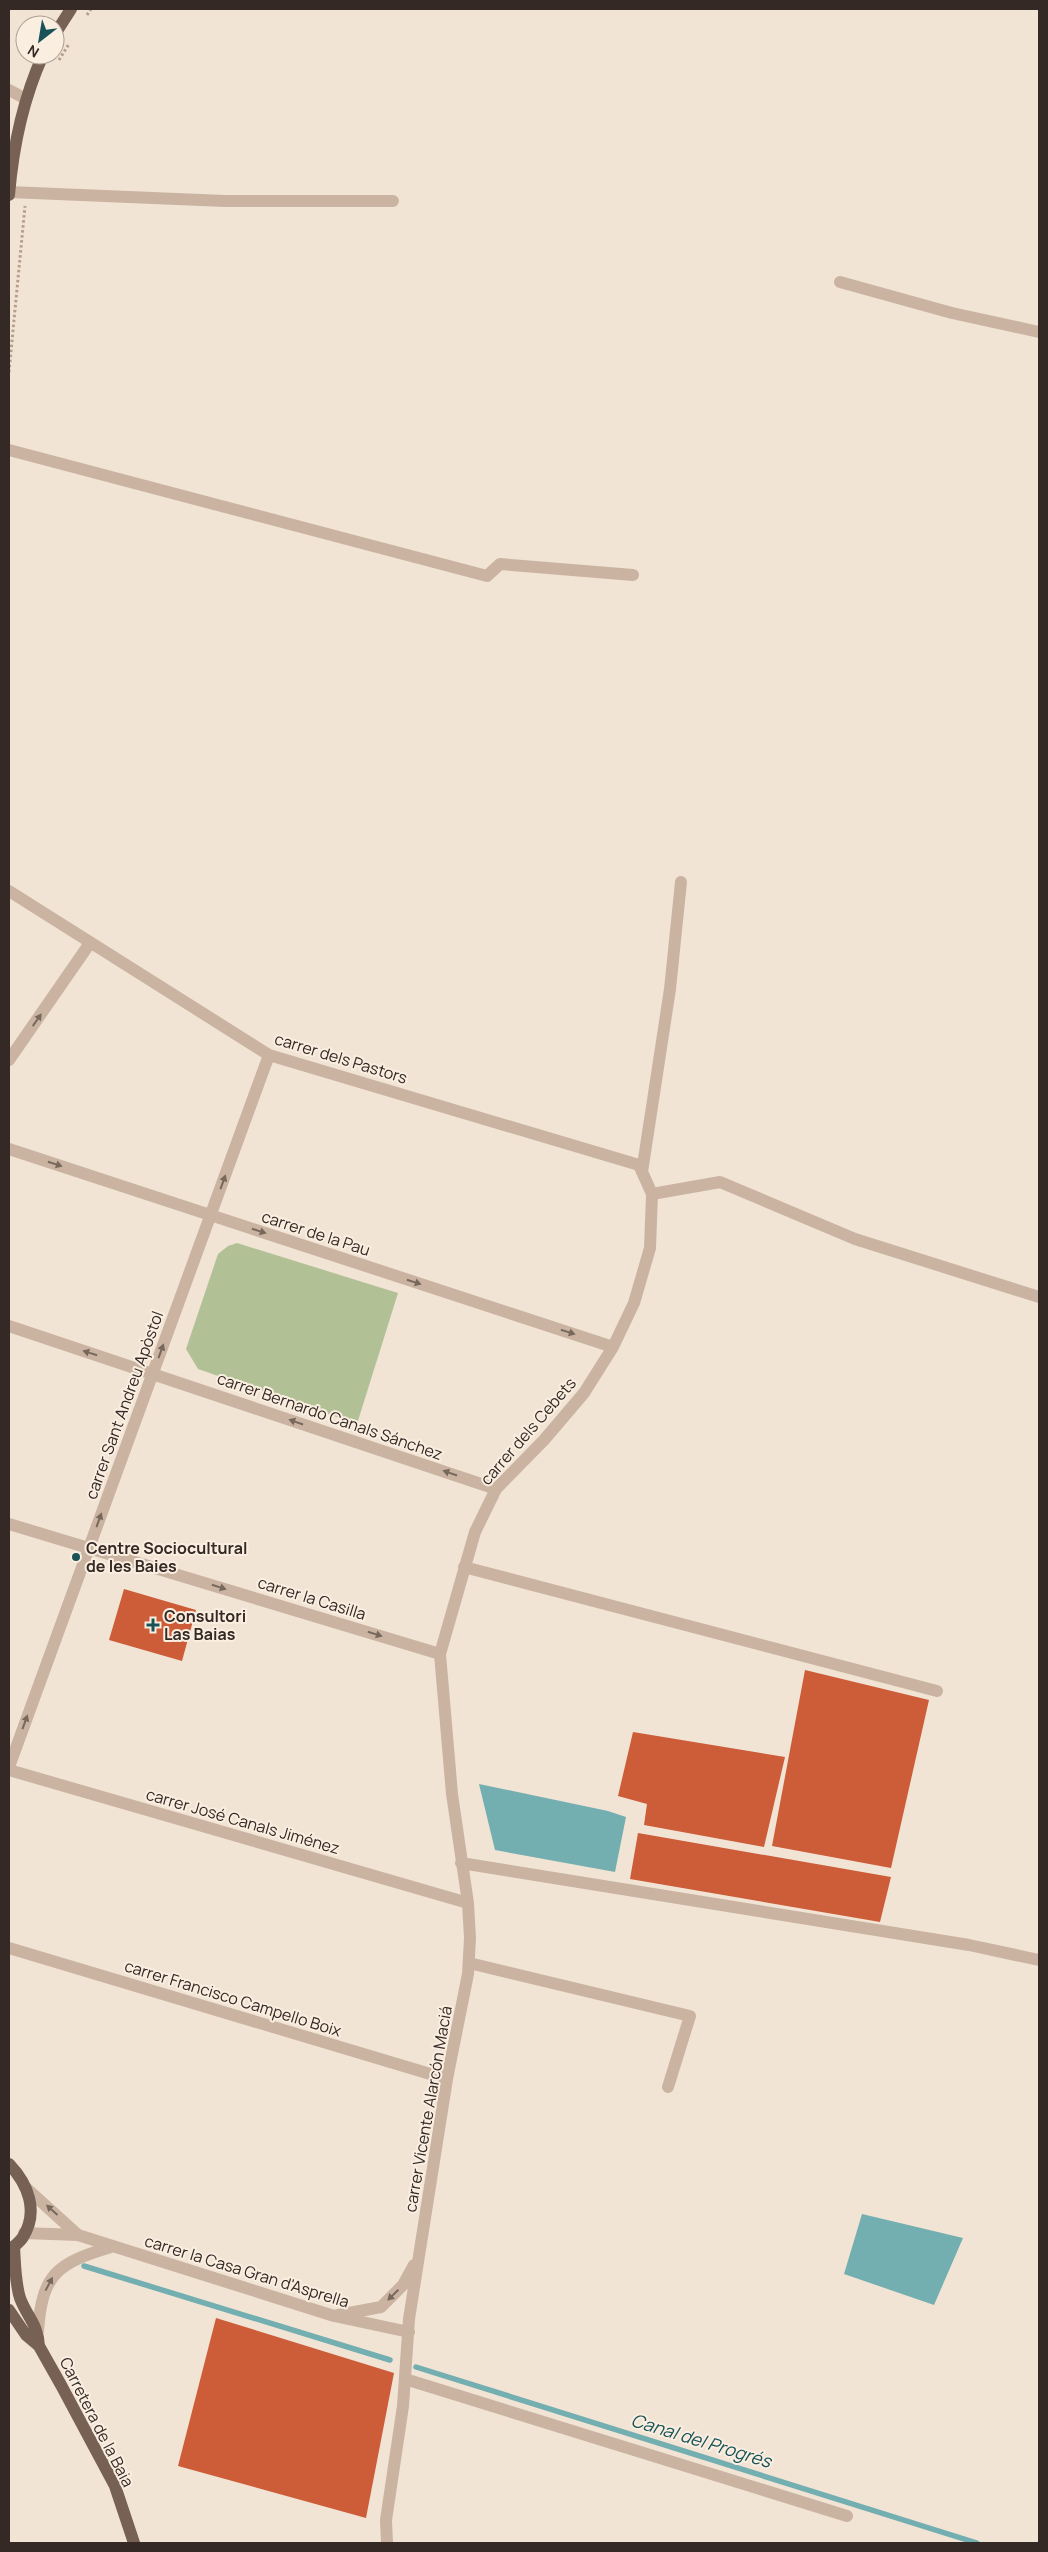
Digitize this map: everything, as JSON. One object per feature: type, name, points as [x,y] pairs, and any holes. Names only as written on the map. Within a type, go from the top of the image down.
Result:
[{"type":"main road","points":[[9,193],[15,149],[26,99],[39,65]]},
{"type":"main road","points":[[9,2164],[22,2178],[31,2205],[30,2219],[24,2233],[11,2249]]},
{"type":"main road","name":"Carretera de la Baia","points":[[11,2249],[21,2299],[38,2331],[39,2346]]},
{"type":"main road","name":"Carretera de la Baia","points":[[9,2310],[26,2336],[39,2346],[115,2486],[134,2543]]},
{"type":"street","points":[[9,90],[26,99]]},
{"type":"street","points":[[9,193],[225,201],[393,201]]},
{"type":"street","points":[[840,282],[952,313],[1039,332]]},
{"type":"street","points":[[9,450],[486,576],[500,564],[633,575]]},
{"type":"street","points":[[640,1168],[670,989],[681,882]]},
{"type":"street","name":"carrer dels Pastors","points":[[9,891],[269,1055],[640,1168]]},
{"type":"street","points":[[9,1060],[90,943]]},
{"type":"street","name":"carrer Sant Andreu Apòstol","points":[[9,1769],[269,1055]]},
{"type":"street","name":"carrer de la Pau","points":[[9,1149],[613,1347]]},
{"type":"street","name":"carrer dels Cebets","points":[[468,1903],[452,1794],[440,1654],[475,1532],[496,1489],[544,1440],[584,1393],[613,1347],[634,1302],[650,1248],[652,1194],[640,1168]]},
{"type":"street","points":[[652,1194],[720,1182],[855,1239],[1039,1297]]},
{"type":"street","name":"carrer Bernardo Canals Sánchez","points":[[9,1326],[496,1489]]},
{"type":"street","name":"carrer la Casilla","points":[[9,1524],[440,1654]]},
{"type":"street","points":[[464,1566],[522,1584],[937,1690]]},
{"type":"street","name":"carrer José Canals Jiménez","points":[[9,1769],[468,1903]]},
{"type":"street","points":[[461,1863],[969,1945],[1039,1960]]},
{"type":"street","name":"carrer Vicente Alarcón Maciá","points":[[387,2543],[386,2520],[403,2406],[409,2326],[447,2080],[468,1962],[470,1938],[468,1903]]},
{"type":"street","name":"carrer Francisco Campello Boix","points":[[9,1948],[447,2080]]},
{"type":"street","points":[[468,1962],[690,2016],[668,2087]]},
{"type":"street","name":"carrer la Casa Gran d'Asprella","points":[[25,2187],[78,2235]]},
{"type":"street","name":"carrer la Casa Gran d'Asprella","points":[[24,2233],[78,2235],[334,2316],[409,2326]]},
{"type":"street","points":[[38,2331],[40,2308],[48,2282],[62,2267],[75,2258],[111,2247]]},
{"type":"street","points":[[334,2316],[381,2307],[403,2285],[420,2255]]},
{"type":"street","points":[[405,2379],[847,2516]]},
{"type":"green space","points":[[237,1243],[398,1293],[357,1424],[198,1369],[186,1349],[218,1254],[228,1246]]},
{"type":"water","points":[[479,1784],[608,1811],[626,1817],[615,1872],[495,1850]]},
{"type":"water","points":[[862,2214],[963,2238],[934,2305],[844,2274]]},
{"type":"building","name":"Consultori Las Baias","points":[[124,1589],[196,1610],[182,1661],[109,1640]]},
{"type":"building","points":[[805,1670],[929,1700],[891,1868],[772,1846]]},
{"type":"building","points":[[633,1732],[785,1757],[764,1847],[644,1825],[647,1804],[618,1796]]},
{"type":"building","points":[[638,1833],[891,1877],[880,1922],[630,1879]]},
{"type":"building","points":[[216,2318],[394,2373],[366,2518],[178,2466]]},
{"type":"waterway","points":[[84,2266],[390,2360]]},
{"type":"waterway","name":"Canal del Progrés","points":[[416,2367],[977,2543]]},
{"type":"place","name":"Centre Sociocultural de les Baies","points":[[76,1557]]},
{"type":"place","name":"Consultori Las Baias","points":[[153,1625]]}]
